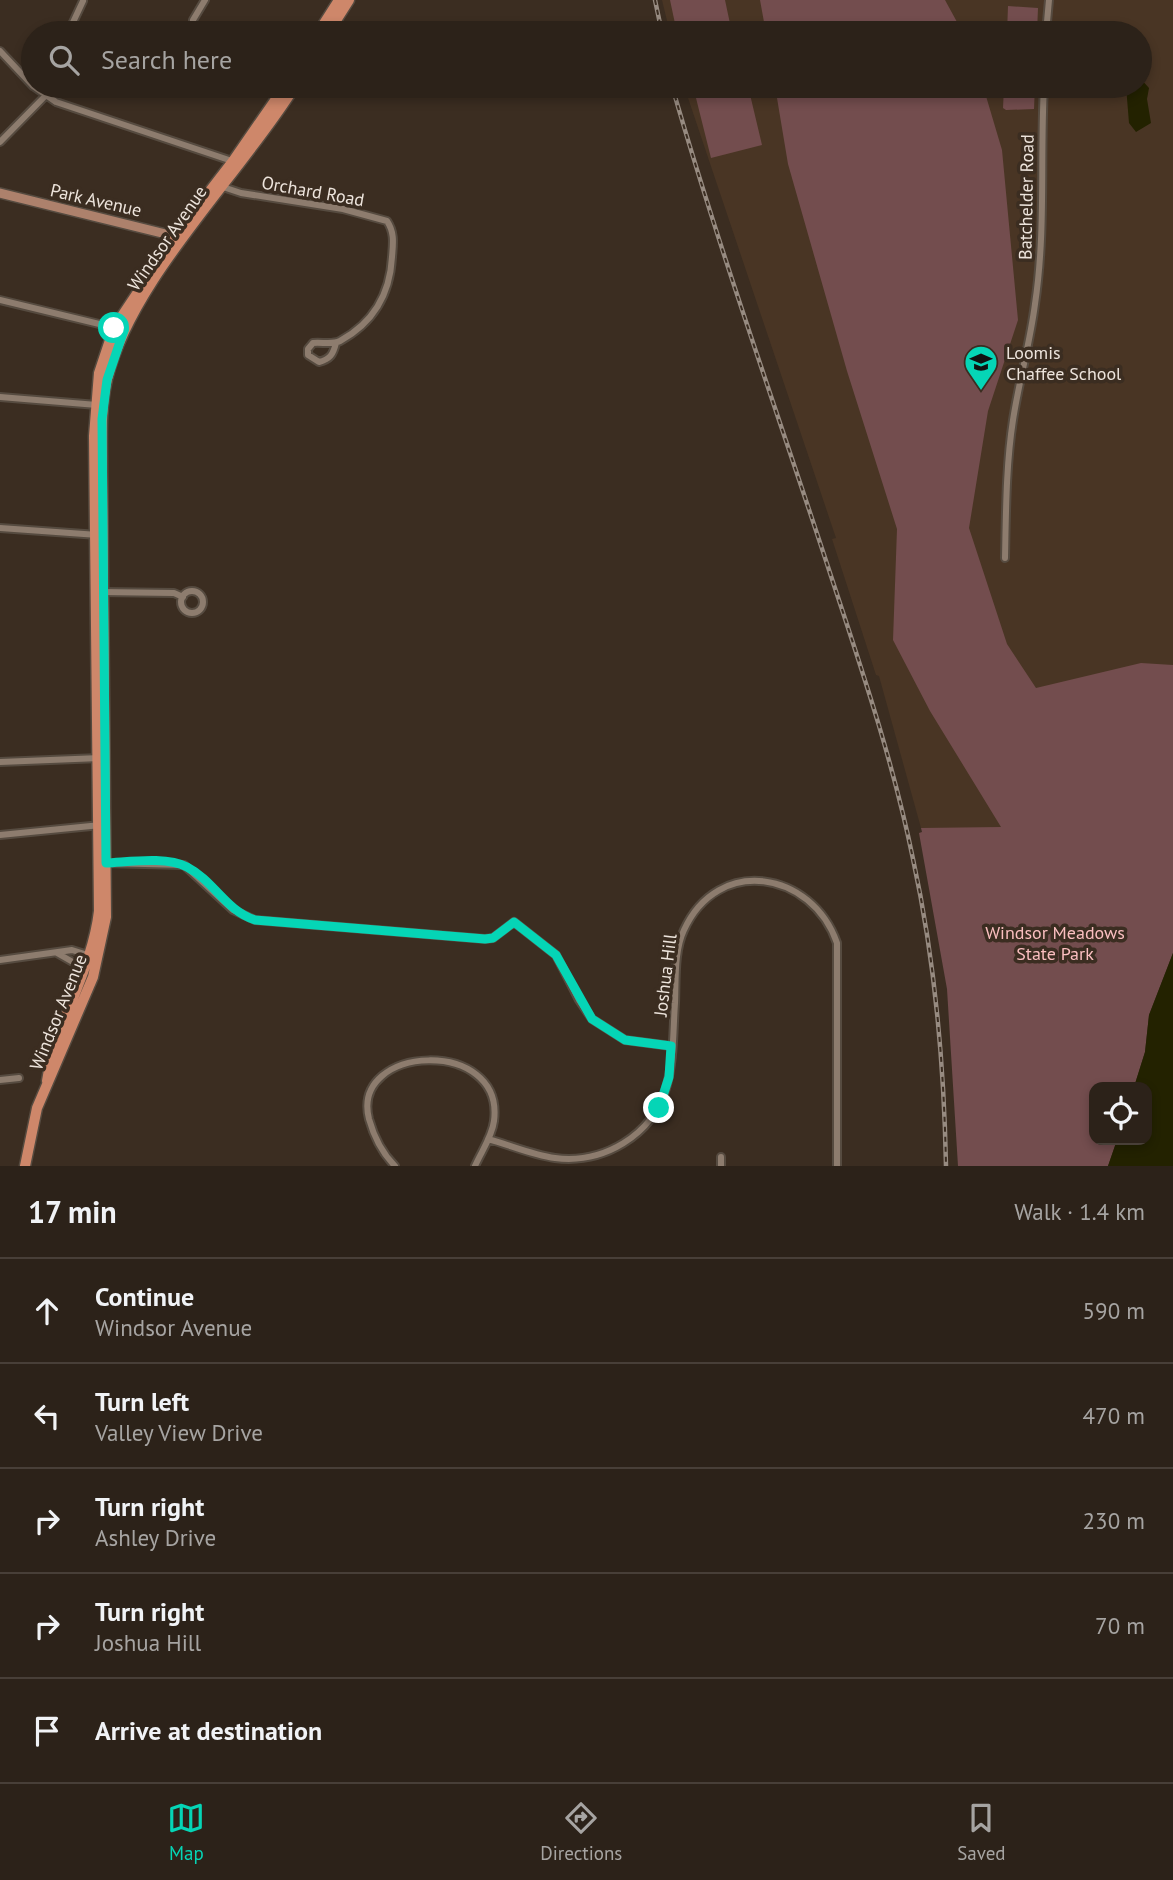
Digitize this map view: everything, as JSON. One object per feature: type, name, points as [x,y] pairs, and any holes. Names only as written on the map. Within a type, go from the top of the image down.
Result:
[{"type":"main road","points":[[326,21],[339,0]]},
{"type":"main road","points":[[336,21],[349,0]]},
{"type":"main road","name":"Windsor Avenue","points":[[237,163],[278,98]]},
{"type":"main road","name":"Windsor Avenue","points":[[25,1166],[34,1119],[46,1085],[57,1067],[106,916],[102,863],[99,406],[119,329],[180,237],[286,98]]},
{"type":"main road","name":"Park Avenue","points":[[0,193],[180,237]]},
{"type":"street","points":[[193,20],[205,0]]},
{"type":"street","points":[[1047,21],[1049,0]]},
{"type":"street","points":[[74,21],[83,1]]},
{"type":"street","points":[[0,51],[21,73]]},
{"type":"street","points":[[0,142],[45,98]]},
{"type":"street","points":[[50,98],[237,163]]},
{"type":"street","name":"Batchelder Road","points":[[1005,558],[1012,428],[1035,304],[1043,234],[1040,151],[1043,98]]},
{"type":"street","name":"Orchard Road","points":[[218,186],[344,209],[387,221],[393,234],[386,290],[367,322],[336,343],[328,360],[319,362],[308,355],[308,349],[313,343],[336,343]]},
{"type":"street","points":[[0,300],[119,329]]},
{"type":"street","points":[[0,397],[99,406]]},
{"type":"street","points":[[0,528],[99,535]]},
{"type":"street","points":[[99,592],[174,593],[183,597]]},
{"type":"street","points":[[0,762],[101,758]]},
{"type":"street","points":[[0,835],[102,825]]},
{"type":"street","points":[[102,863],[163,862],[184,865],[233,910],[255,920],[485,939],[493,938],[514,922],[556,955],[592,1019],[625,1040],[671,1046]]},
{"type":"street","name":"Joshua Hill","points":[[488,1139],[553,1158],[583,1158],[609,1152],[633,1137],[659,1108],[669,1077],[681,937],[697,909],[720,890],[747,881],[776,883],[802,893],[819,909],[830,924],[839,955],[837,1166]]},
{"type":"street","points":[[0,960],[72,950],[94,958]]},
{"type":"street","points":[[57,953],[89,973]]},
{"type":"street","points":[[396,1166],[374,1135],[367,1110],[367,1096],[385,1073],[401,1065],[422,1060],[446,1061],[479,1076],[488,1090],[494,1120],[475,1166]]},
{"type":"street","points":[[0,1080],[19,1078]]},
{"type":"street","points":[[721,1157],[721,1166]]},
{"type":"shaded area","name":"Loomis Chaffee School","points":[[662,0],[1173,0],[1173,828],[921,828],[879,676],[876,675],[832,539],[836,538],[688,98],[1152,98],[1152,21],[667,21]]},
{"type":"shaded area","points":[[1127,98],[1147,98],[1151,123],[1136,132],[1129,123]]},
{"type":"shaded area","points":[[1173,953],[1173,1166],[1108,1166],[1115,1145],[1152,1145],[1152,1082],[1136,1082],[1145,1052],[1149,1015]]},
{"type":"green space","points":[[670,0],[725,0],[729,21],[674,21]]},
{"type":"green space","points":[[760,0],[945,0],[956,21],[764,21]]},
{"type":"green space","points":[[1008,6],[1038,8],[1037,21],[1007,21]]},
{"type":"green space","points":[[696,98],[751,98],[762,145],[711,158]]},
{"type":"green space","name":"Windsor Meadows State Park","points":[[777,98],[987,98],[1002,150],[1018,320],[988,411],[969,528],[1007,644],[1036,688],[1141,663],[1173,665],[1173,953],[1149,1015],[1145,1052],[1136,1082],[1089,1082],[1089,1145],[1115,1145],[1108,1166],[958,1166],[947,989],[919,833],[922,832],[921,828],[1001,827],[930,711],[893,640],[897,529],[847,371],[788,164]]},
{"type":"green space","points":[[1003,98],[1034,98],[1034,109],[1003,108]]},
{"type":"railway","points":[[655,0],[659,21]]},
{"type":"railway","points":[[676,98],[729,269],[865,679],[896,786],[921,897],[933,973],[943,1089],[946,1166]]},
{"type":"place","name":"Loomis Chaffee School","points":[[981,392]]},
{"type":"route","points":[[114,328],[124,330],[116,347],[107,380],[102,419],[106,863],[163,862],[184,865],[233,910],[255,920],[485,939],[493,938],[514,922],[564,964],[584,1009],[607,1031],[625,1040],[671,1046],[669,1077],[659,1108]]}]
